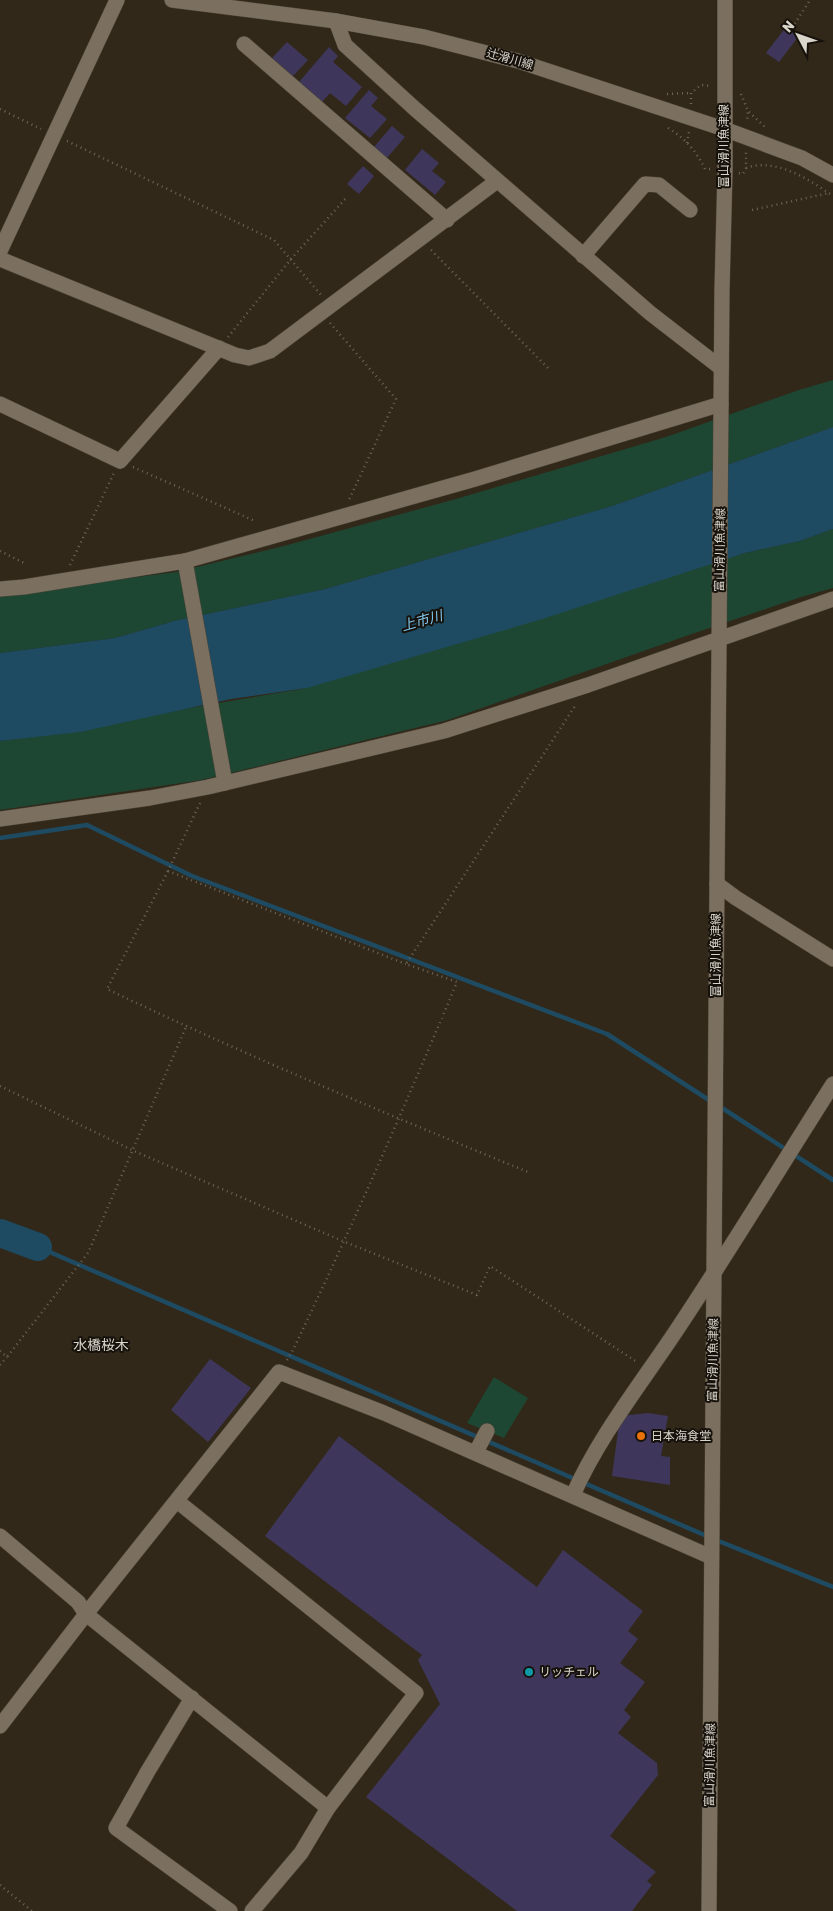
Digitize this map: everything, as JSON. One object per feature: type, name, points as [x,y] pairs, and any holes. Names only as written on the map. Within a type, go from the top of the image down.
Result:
[{"type":"street","points":[[0,251],[117,0]]},
{"type":"street","name":"辻滑川線","points":[[172,0],[336,21],[424,36],[518,61],[724,128],[802,158],[833,175]]},
{"type":"street","name":"富山滑川魚津線","points":[[709,1911],[725,0]]},
{"type":"street","points":[[336,21],[345,45],[583,256],[650,313],[721,368]]},
{"type":"street","points":[[244,44],[447,220]]},
{"type":"street","points":[[0,259],[235,355],[249,358],[270,351],[421,240],[497,181]]},
{"type":"street","points":[[583,256],[645,184],[659,185],[690,210]]},
{"type":"street","points":[[0,404],[120,461],[219,348]]},
{"type":"street","points":[[0,589],[185,561],[475,479],[721,404]]},
{"type":"street","points":[[185,561],[225,783]]},
{"type":"street","points":[[0,819],[150,798],[208,787],[444,731],[588,686],[833,598]]},
{"type":"street","points":[[717,884],[833,958]]},
{"type":"street","points":[[574,1493],[584,1471],[714,1272],[833,1084]]},
{"type":"street","points":[[0,1726],[86,1614],[279,1372],[384,1413],[711,1552]]},
{"type":"street","points":[[476,1452],[487,1431]]},
{"type":"street","points":[[177,1501],[416,1693],[328,1808],[300,1853],[252,1911]]},
{"type":"street","points":[[0,1536],[78,1602],[86,1614],[328,1808]]},
{"type":"street","points":[[192,1698],[116,1828],[230,1911]]},
{"type":"path","points":[[792,28],[810,0]]},
{"type":"path","points":[[0,109],[274,240],[291,259],[325,309],[396,399],[348,502],[351,514]]},
{"type":"path","points":[[660,124],[678,134],[687,142]]},
{"type":"path","points":[[746,168],[765,164],[776,167],[798,175],[833,196]]},
{"type":"path","points":[[752,210],[829,193]]},
{"type":"path","points":[[219,348],[291,259],[347,197]]},
{"type":"path","points":[[421,240],[550,370]]},
{"type":"path","points":[[63,580],[120,461],[255,522]]},
{"type":"path","points":[[0,551],[26,564]]},
{"type":"path","points":[[406,964],[588,686]]},
{"type":"path","points":[[208,787],[168,871],[107,989],[186,1027],[528,1172]]},
{"type":"path","points":[[168,871],[457,982],[400,1119],[345,1242],[293,1350]]},
{"type":"path","points":[[0,1365],[75,1272],[88,1253],[134,1151],[186,1027]]},
{"type":"path","points":[[0,1086],[134,1151],[345,1242],[477,1295],[490,1266],[650,1370]]},
{"type":"path","points":[[0,1351],[7,1357]]},
{"type":"path","points":[[0,1885],[32,1911]]},
{"type":"green space","points":[[833,380],[833,427],[612,506],[325,589],[174,621],[115,638],[0,653],[0,595],[176,572],[284,546],[456,499],[666,437],[799,390]]},
{"type":"green space","points":[[833,529],[833,588],[686,636],[448,720],[201,780],[0,810],[0,741],[80,731],[172,711],[302,689],[745,553],[800,541]]},
{"type":"green space","points":[[494,1377],[528,1398],[504,1438],[467,1423]]},
{"type":"water","name":"上市川","points":[[833,427],[833,529],[800,541],[745,553],[539,620],[307,688],[231,699],[80,732],[0,741],[0,653],[115,638],[174,621],[325,589],[612,506]]},
{"type":"building","points":[[786,27],[798,37],[779,62],[766,53]]},
{"type":"building","points":[[287,42],[308,60],[293,76],[272,58]]},
{"type":"building","points":[[329,47],[338,56],[333,62],[362,87],[346,106],[330,93],[322,102],[299,82]]},
{"type":"building","points":[[369,90],[378,98],[371,106],[387,119],[370,138],[345,118]]},
{"type":"building","points":[[392,126],[405,137],[386,159],[373,148]]},
{"type":"building","points":[[422,149],[439,163],[432,171],[446,182],[435,195],[405,170]]},
{"type":"building","points":[[363,166],[374,176],[359,194],[347,184]]},
{"type":"building","points":[[210,1359],[251,1388],[208,1442],[171,1410]]},
{"type":"building","name":"日本海食堂","points":[[648,1413],[668,1416],[661,1456],[670,1457],[670,1485],[612,1476],[620,1416]]},
{"type":"building","name":"リッチェル","points":[[339,1436],[537,1587],[563,1550],[643,1611],[628,1631],[638,1639],[620,1663],[645,1682],[624,1710],[631,1717],[618,1733],[657,1763],[658,1775],[610,1836],[656,1872],[647,1881],[652,1885],[632,1911],[517,1911],[366,1797],[440,1704],[418,1660],[422,1655],[265,1536]]},
{"type":"waterway","points":[[0,838],[87,825],[192,876],[607,1034],[712,1102]]},
{"type":"waterway","points":[[719,1106],[833,1180]]},
{"type":"waterway","points":[[0,1233],[38,1247]]},
{"type":"waterway","points":[[38,1247],[709,1537]]},
{"type":"waterway","points":[[716,1540],[833,1587]]},
{"type":"place","name":"日本海食堂","points":[[641,1436]]},
{"type":"place","name":"リッチェル","points":[[529,1672]]},
{"type":"district","name":"水橋桜木","points":[[101,1345]]}]
